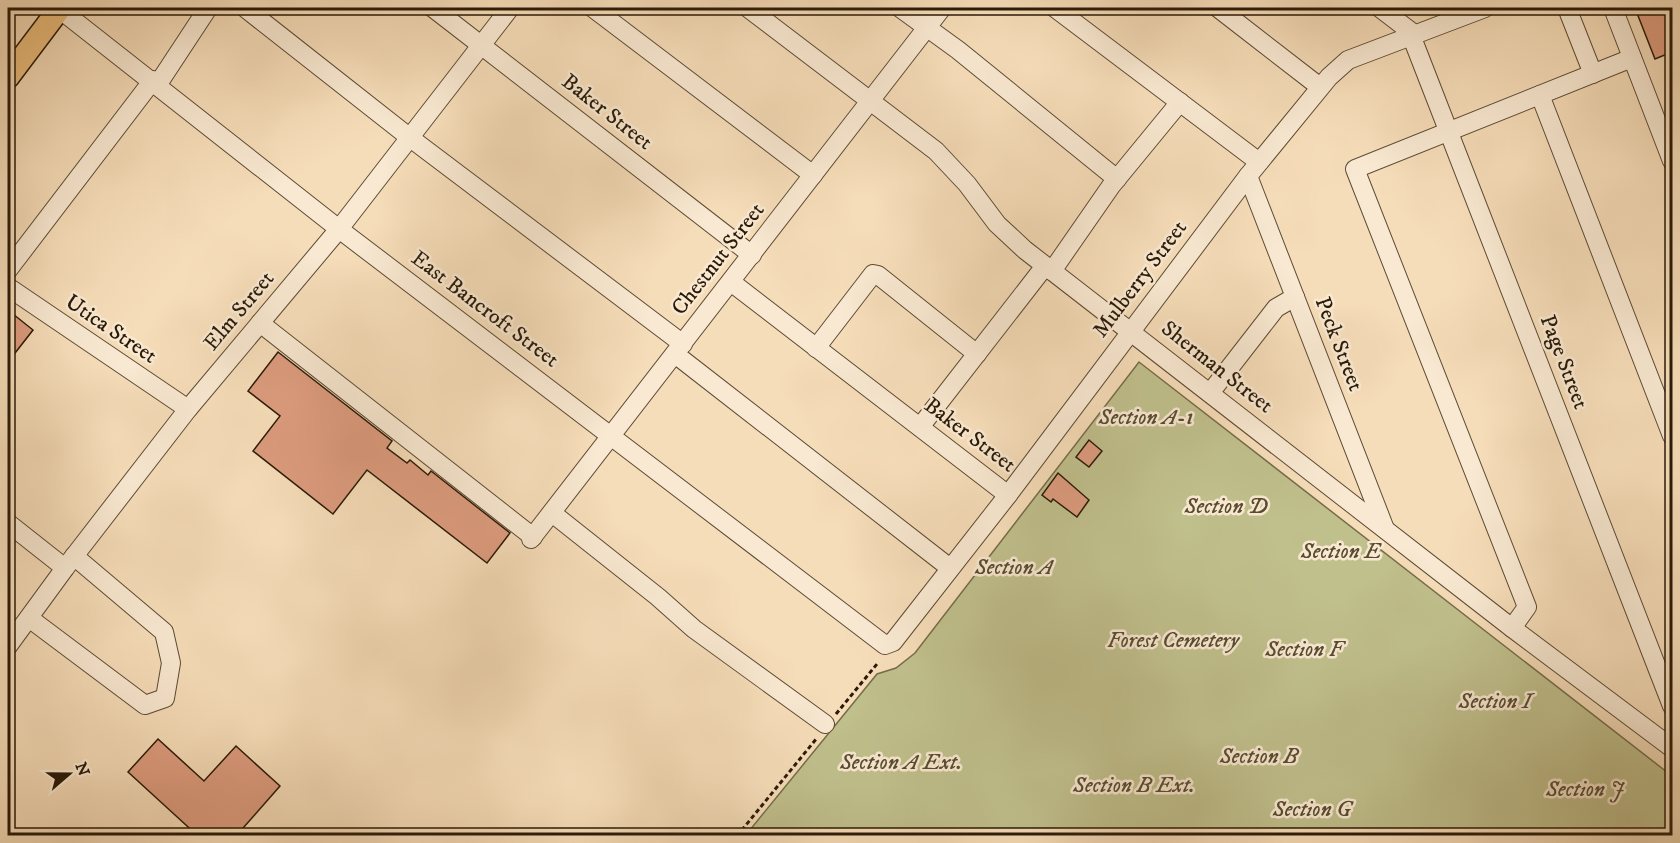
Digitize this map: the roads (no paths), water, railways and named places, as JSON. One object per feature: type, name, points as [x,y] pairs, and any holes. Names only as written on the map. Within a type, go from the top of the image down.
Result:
[{"type":"main road","points":[[8,77],[59,8]]},
{"type":"street","name":"East Bancroft Street","points":[[59,8],[339,229],[885,645]]},
{"type":"street","points":[[8,270],[155,82],[208,8]]},
{"type":"street","points":[[245,8],[679,349],[950,567]]},
{"type":"street","name":"Baker Street","points":[[433,8],[752,255]]},
{"type":"street","name":"Elm Street","points":[[8,646],[188,410],[339,229],[510,8]]},
{"type":"street","points":[[593,8],[813,175]]},
{"type":"street","name":"Sherman Street","points":[[748,8],[936,151],[967,184],[997,224],[1024,250],[1512,628],[1672,748]]},
{"type":"street","points":[[900,8],[958,50],[1117,178]]},
{"type":"street","name":"Chestnut Street","points":[[260,323],[532,538],[942,8]]},
{"type":"street","points":[[1055,8],[1180,102],[1253,169]]},
{"type":"street","points":[[1218,8],[1320,87]]},
{"type":"street","points":[[1380,8],[1413,35]]},
{"type":"street","name":"Mulberry Street","points":[[885,645],[893,642],[1008,495],[1253,169],[1336,69],[1348,60],[1485,8]]},
{"type":"street","points":[[1567,8],[1593,74]]},
{"type":"street","points":[[1613,8],[1672,161]]},
{"type":"street","name":"Page Street","points":[[1413,35],[1448,132],[1672,706]]},
{"type":"street","points":[[1512,628],[1527,607],[1355,169],[1632,58]]},
{"type":"street","points":[[1540,95],[1672,436]]},
{"type":"street","points":[[920,427],[1180,102]]},
{"type":"street","name":"Peck Street","points":[[1253,169],[1295,297],[1386,530]]},
{"type":"street","points":[[816,348],[873,274],[878,275],[977,354]]},
{"type":"street","name":"Baker Street","points":[[731,282],[1008,495]]},
{"type":"street","name":"Utica Street","points":[[8,287],[188,410]]},
{"type":"street","points":[[1210,393],[1276,309],[1295,297]]},
{"type":"street","points":[[552,513],[658,597],[694,629],[826,724]]},
{"type":"street","points":[[8,523],[70,562],[164,633],[171,663],[165,698],[145,705],[29,618]]},
{"type":"park label","name":"Section A-1","points":[[1146,417]]},
{"type":"park label","name":"Section D","points":[[1226,506]]},
{"type":"park label","name":"Section E","points":[[1341,551]]},
{"type":"park label","name":"Section A","points":[[1014,567]]},
{"type":"park label","name":"Forest Cemetery","points":[[1173,640]]},
{"type":"park label","name":"Section F","points":[[1304,649]]},
{"type":"park label","name":"Section I","points":[[1495,701]]},
{"type":"park label","name":"Section B","points":[[1259,756]]},
{"type":"park label","name":"Section A Ext.","points":[[901,762]]},
{"type":"park label","name":"Section B Ext.","points":[[1134,785]]},
{"type":"park label","name":"Section J","points":[[1585,789]]},
{"type":"park label","name":"Section G","points":[[1312,809]]}]
